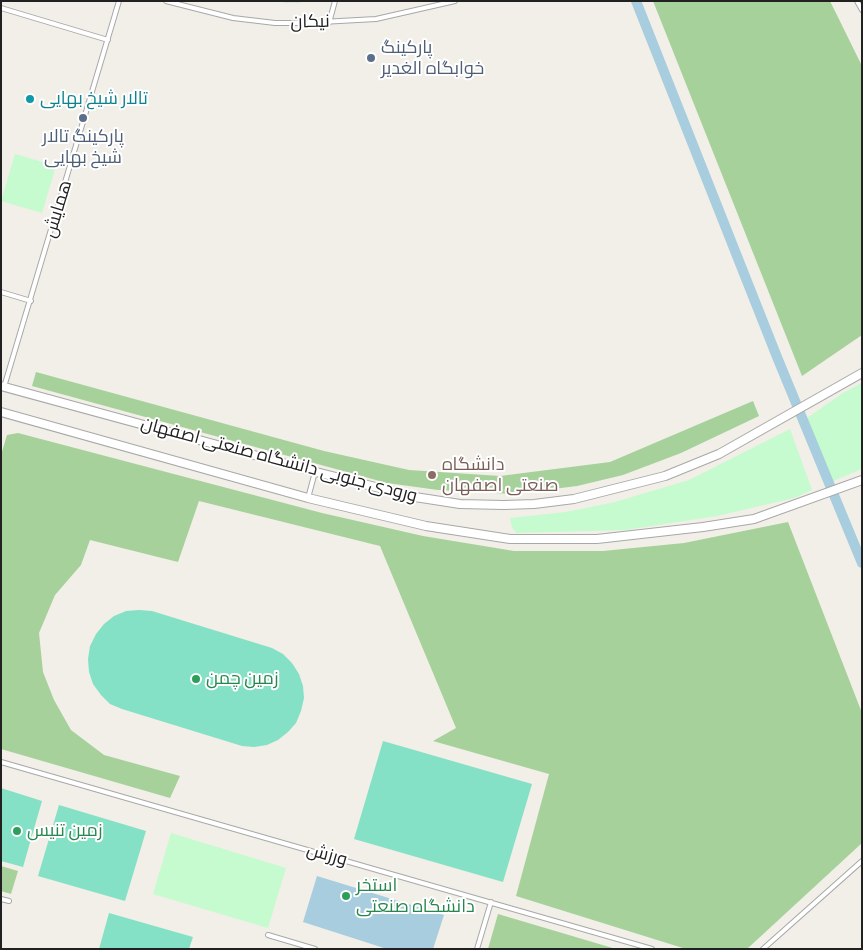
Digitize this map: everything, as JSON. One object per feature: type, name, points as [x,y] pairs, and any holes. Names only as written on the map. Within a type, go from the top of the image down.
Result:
[{"type":"street","name":"ورودی جنوبی دانشگاه صنعتی اصفهان","points":[[3,387],[315,472],[416,497],[460,504],[534,504],[585,497],[665,476],[719,454],[862,373]]},
{"type":"street","name":"ورودی جنوبی دانشگاه صنعتی اصفهان","points":[[1,412],[308,498],[426,526],[510,539],[597,539],[754,519],[862,480]]},
{"type":"lane","name":"همایش","points":[[3,387],[31,301],[120,1]]},
{"type":"lane","name":"نیکان","points":[[166,1],[233,18],[275,23],[329,23],[376,19],[455,1]]},
{"type":"lane","points":[[329,23],[335,1]]},
{"type":"lane","points":[[858,1],[862,10]]},
{"type":"lane","points":[[1,8],[108,40]]},
{"type":"lane","points":[[1,292],[31,301]]},
{"type":"lane","points":[[308,498],[315,472]]},
{"type":"lane","name":"ورزش","points":[[1,762],[652,949]]},
{"type":"lane","points":[[763,949],[862,861]]},
{"type":"lane","points":[[1,899],[9,901]]},
{"type":"lane","points":[[477,949],[491,902]]},
{"type":"lane","points":[[268,935],[315,949]]},
{"type":"green space","points":[[653,1],[830,1],[862,66],[862,335],[802,376]]},
{"type":"green space","points":[[15,154],[56,166],[42,213],[1,201]]},
{"type":"green space","points":[[36,372],[324,451],[409,470],[500,476],[610,462],[753,401],[759,416],[681,453],[623,475],[577,486],[513,494],[438,490],[387,483],[32,386]]},
{"type":"green space","points":[[862,383],[862,469],[833,481],[807,418],[843,393]]},
{"type":"green space","points":[[790,429],[812,490],[794,498],[717,516],[625,530],[516,533],[512,527],[510,518],[566,512],[615,502],[689,480]]},
{"type":"green space","points":[[18,433],[322,513],[423,536],[514,551],[603,551],[684,543],[788,522],[862,713],[862,843],[747,949],[686,949],[516,896],[549,774],[433,741],[456,728],[380,546],[199,501],[178,562],[90,540],[81,565],[55,595],[39,633],[43,672],[54,700],[71,730],[104,755],[180,776],[170,798],[1,749],[1,455],[7,435]]},
{"type":"green space","name":"زمین چمن","points":[[126,611],[152,611],[272,648],[283,654],[299,674],[303,686],[304,698],[296,723],[278,740],[267,745],[242,746],[110,704],[93,684],[89,672],[90,646],[104,624],[114,616]]},
{"type":"green space","points":[[383,741],[532,784],[503,882],[354,839]]},
{"type":"green space","name":"زمین تنیس","points":[[1,788],[42,801],[23,867],[1,861]]},
{"type":"green space","points":[[59,805],[146,831],[125,901],[38,876]]},
{"type":"green space","points":[[171,833],[286,868],[268,928],[153,894]]},
{"type":"green space","points":[[1,866],[18,871],[11,894],[1,891]]},
{"type":"green space","points":[[109,913],[193,937],[189,949],[99,949]]},
{"type":"green space","points":[[498,914],[616,949],[488,949]]},
{"type":"water","name":"استخر دانشگاه صنعتی","points":[[317,876],[444,915],[433,949],[387,949],[303,922]]},
{"type":"waterway","points":[[284,1],[300,1]]},
{"type":"waterway","points":[[636,1],[777,357],[862,563]]},
{"type":"place","name":"پارکینگ خوابگاه الغدیر","points":[[371,58]]},
{"type":"place","name":"تالار شیخ بهایی","points":[[30,99]]},
{"type":"place","name":"پارکینگ تالار شیخ بهایی","points":[[83,118]]},
{"type":"place","name":"دانشگاه صنعتی اصفهان","points":[[432,475]]},
{"type":"place","name":"زمین چمن","points":[[196,679]]},
{"type":"place","name":"زمین تنیس","points":[[17,831]]},
{"type":"place","name":"استخر دانشگاه صنعتی","points":[[346,896]]}]
